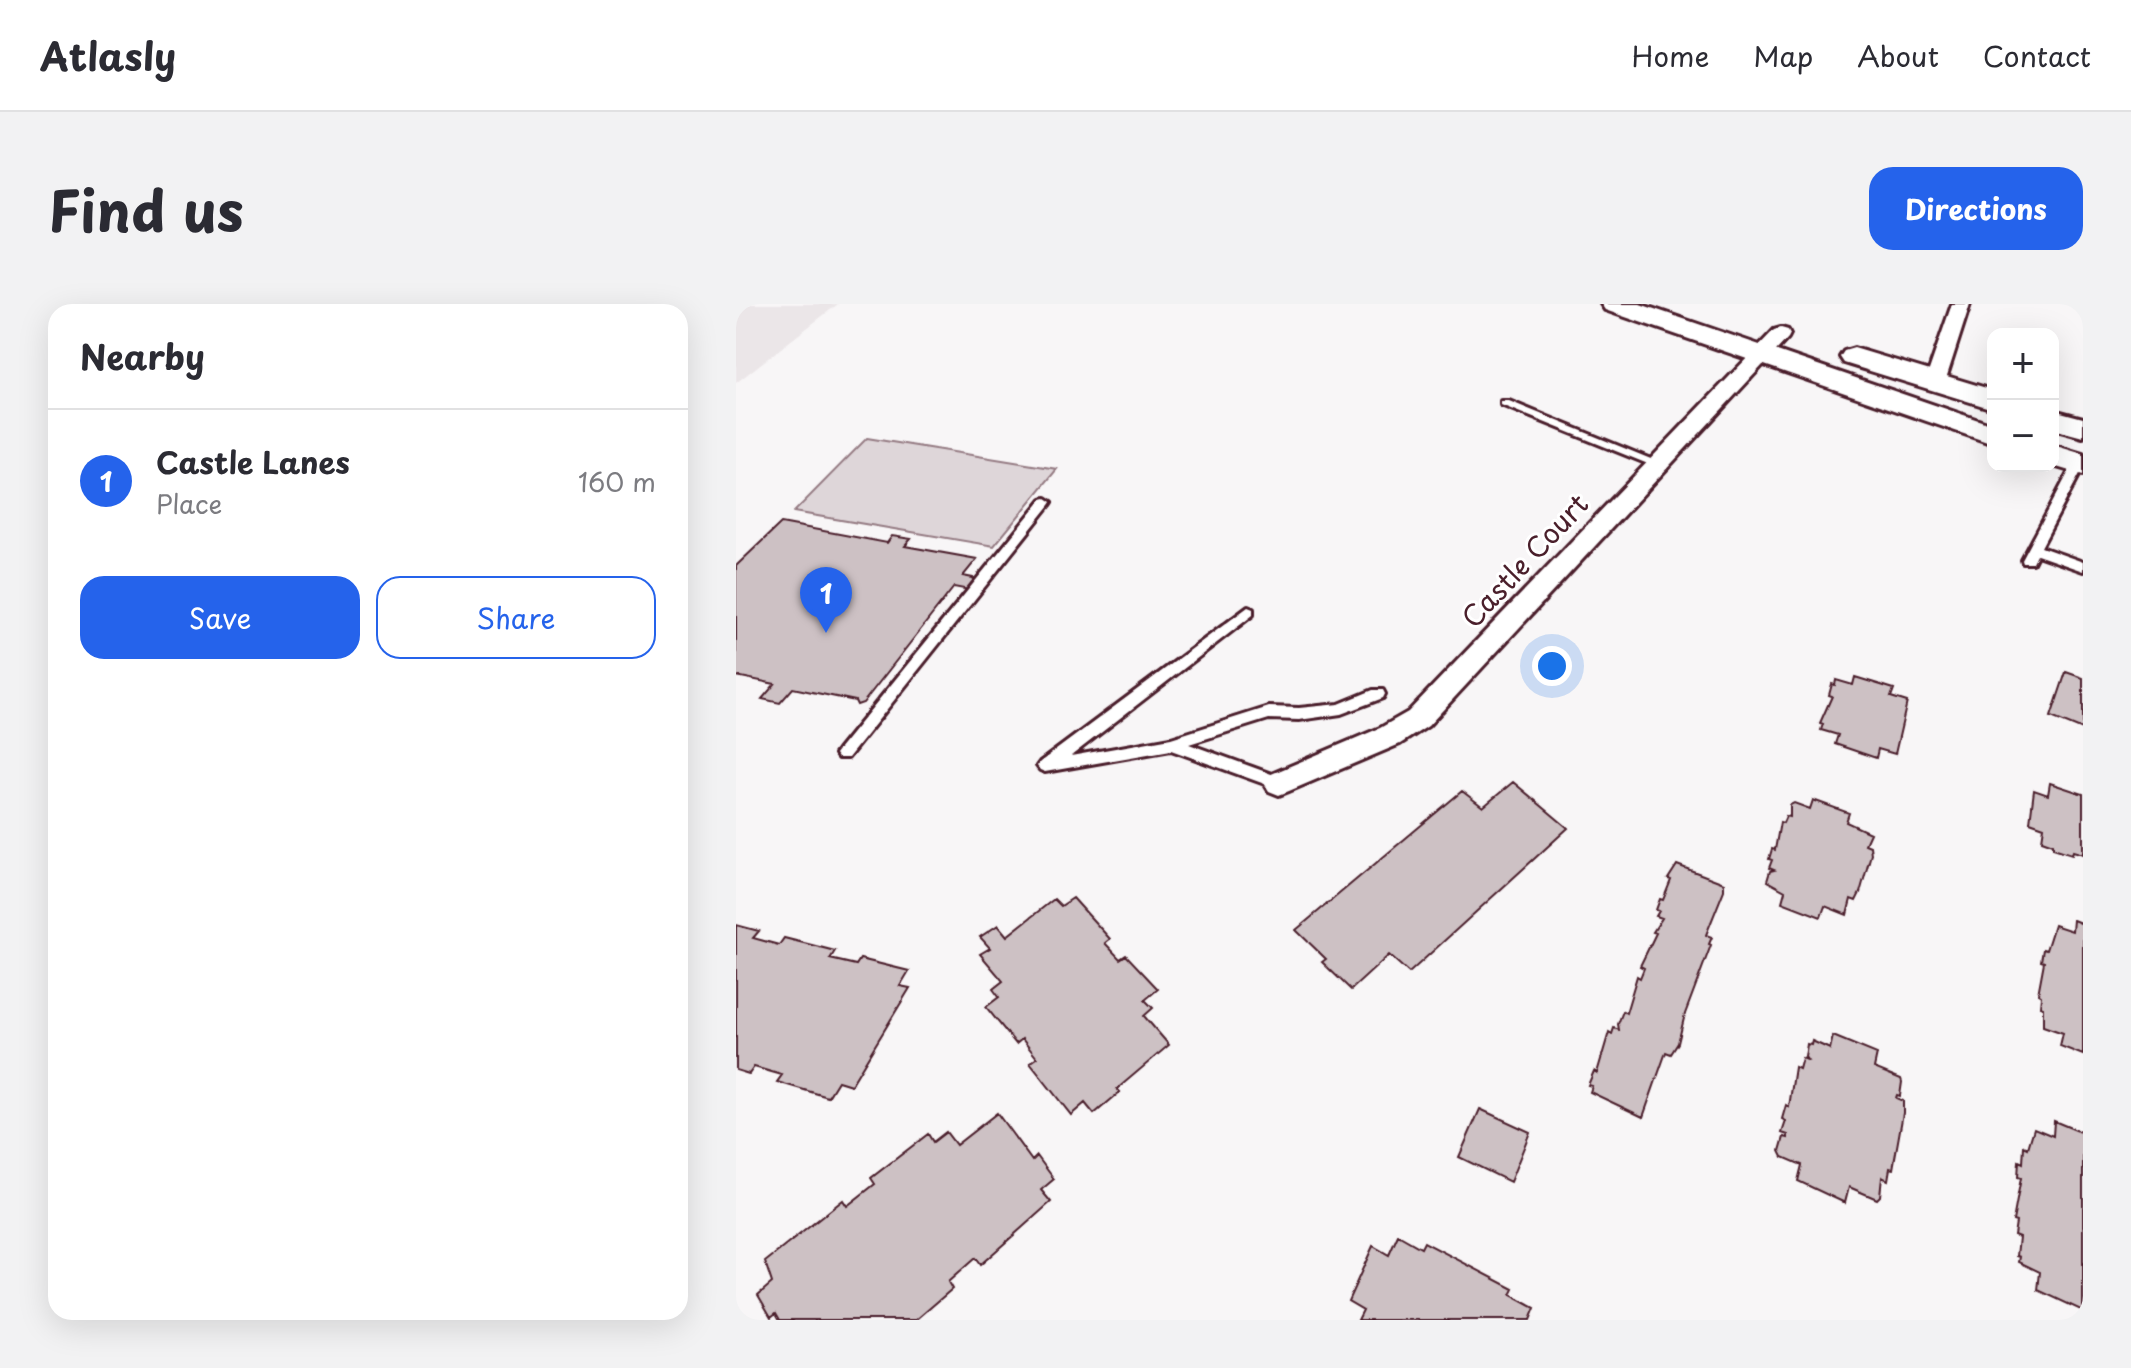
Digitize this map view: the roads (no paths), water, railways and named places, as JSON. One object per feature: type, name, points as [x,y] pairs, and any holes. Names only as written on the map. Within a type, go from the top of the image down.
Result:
[{"type":"main road","points":[[1614,304],[1987,433]]},
{"type":"main road","points":[[1697,304],[1781,334],[1987,398]]},
{"type":"main road","points":[[2059,421],[2083,428]]},
{"type":"street","points":[[1935,382],[1961,304]]},
{"type":"street","name":"Castle Court","points":[[1279,783],[1390,736],[1418,719],[1781,334]]},
{"type":"lane","points":[[1505,403],[1657,464]]},
{"type":"lane","points":[[2072,461],[2031,554],[2083,567]]},
{"type":"lane","points":[[843,754],[1046,502]]},
{"type":"lane","points":[[1248,612],[1045,766],[1171,744],[1269,713],[1299,714],[1341,709],[1378,694]]},
{"type":"lane","points":[[1171,744],[1279,783]]},
{"type":"place","name":"Castle Lanes","points":[[826,633]]}]
